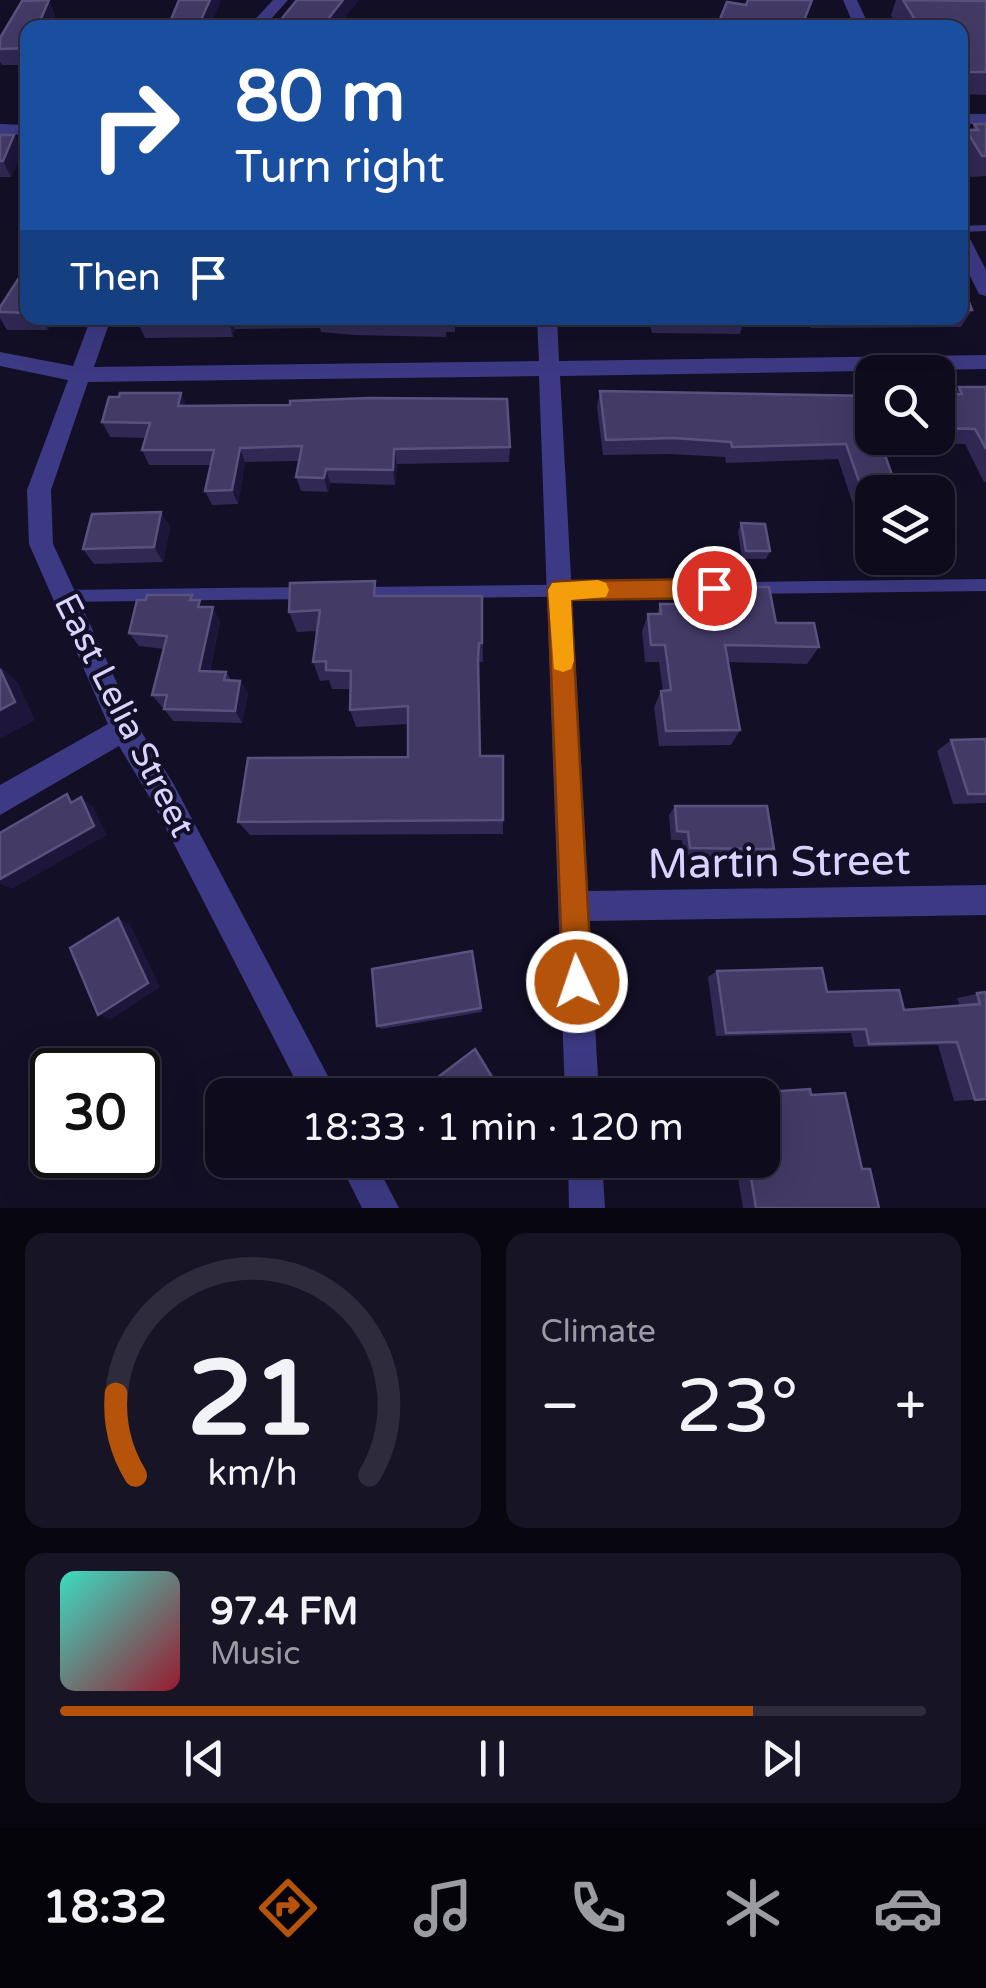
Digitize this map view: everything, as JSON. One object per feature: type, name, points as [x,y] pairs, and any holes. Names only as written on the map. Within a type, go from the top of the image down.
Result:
[{"type":"street","points":[[262,20],[281,0]]},
{"type":"street","points":[[963,0],[986,4]]},
{"type":"street","points":[[968,253],[986,289]]},
{"type":"street","name":"East Lelia Street","points":[[98,325],[39,490],[41,544],[124,729],[163,793],[312,1078]]},
{"type":"street","points":[[547,325],[581,1078]]},
{"type":"street","points":[[0,359],[81,375],[986,362]]},
{"type":"street","points":[[0,801],[124,729]]},
{"type":"street","name":"Martin Street","points":[[574,906],[986,900]]},
{"type":"street","points":[[364,1178],[380,1208]]},
{"type":"street","points":[[586,1178],[588,1208]]},
{"type":"lane","points":[[734,588],[986,585]]},
{"type":"lane","points":[[342,593],[714,588]]},
{"type":"lane","points":[[64,596],[322,593]]},
{"type":"building","points":[[49,0],[40,20],[20,20],[20,48],[0,49],[0,38],[22,1]]},
{"type":"building","points":[[179,0],[210,0],[201,20],[171,20]]},
{"type":"building","points":[[297,0],[343,0],[327,20],[281,20]]},
{"type":"building","points":[[748,0],[812,0],[804,20],[720,20],[727,2],[746,5]]},
{"type":"building","points":[[903,0],[986,1],[986,72],[968,72],[968,20],[915,20]]},
{"type":"building","points":[[974,124],[986,124],[986,156],[982,156],[968,133],[968,130],[978,130]]},
{"type":"building","points":[[0,135],[14,135],[3,161],[0,161]]},
{"type":"building","points":[[20,276],[20,313],[0,312]]},
{"type":"building","points":[[959,387],[986,387],[986,449],[975,429],[955,428],[955,394],[962,394]]},
{"type":"building","points":[[600,391],[855,396],[855,455],[885,455],[892,475],[857,475],[846,444],[732,447],[731,442],[673,438],[606,440]]},
{"type":"building","points":[[120,393],[181,393],[178,406],[290,405],[290,401],[369,398],[507,399],[510,447],[394,449],[393,470],[326,469],[324,478],[296,477],[302,446],[240,448],[232,490],[205,491],[214,450],[142,450],[150,423],[102,422],[109,397],[119,397]]},
{"type":"building","points":[[161,512],[154,547],[83,549],[92,514]]},
{"type":"building","points":[[741,523],[765,524],[770,551],[746,551]]},
{"type":"building","points":[[375,581],[374,596],[482,596],[478,659],[480,756],[503,756],[503,820],[238,822],[248,758],[408,757],[408,706],[350,710],[351,671],[326,670],[326,661],[313,662],[320,610],[289,612],[290,583]]},
{"type":"building","points":[[687,587],[769,587],[776,623],[814,623],[819,647],[725,645],[740,730],[666,731],[661,691],[671,690],[665,645],[651,645],[648,614],[661,614],[660,604],[689,604]]},
{"type":"building","points":[[147,595],[192,595],[190,600],[200,600],[198,607],[213,607],[199,671],[226,672],[224,680],[240,681],[235,711],[164,709],[167,695],[152,695],[167,636],[129,633],[137,600],[146,600]]},
{"type":"building","points":[[0,669],[15,702],[0,710]]},
{"type":"building","points":[[986,739],[986,794],[968,794],[951,740]]},
{"type":"building","points":[[67,794],[71,803],[81,797],[94,826],[0,879],[0,833]]},
{"type":"building","points":[[675,806],[767,806],[774,849],[690,848],[688,832],[677,831]]},
{"type":"building","points":[[118,918],[148,983],[98,1015],[70,948]]},
{"type":"building","points":[[472,951],[481,1008],[377,1026],[372,969]]},
{"type":"building","points":[[822,968],[827,992],[899,990],[904,1010],[980,1004],[977,993],[986,992],[986,1099],[975,1100],[957,1042],[869,1044],[866,1029],[726,1033],[717,971]]},
{"type":"building","points":[[475,1049],[493,1078],[437,1078]]},
{"type":"building","points":[[810,1089],[811,1095],[845,1093],[862,1169],[870,1169],[879,1208],[756,1208],[751,1178],[780,1178],[780,1091]]},
{"type":"slow traffic","points":[[563,661],[560,590],[598,590]]},
{"type":"route","points":[[577,982],[560,590],[714,588]]}]
